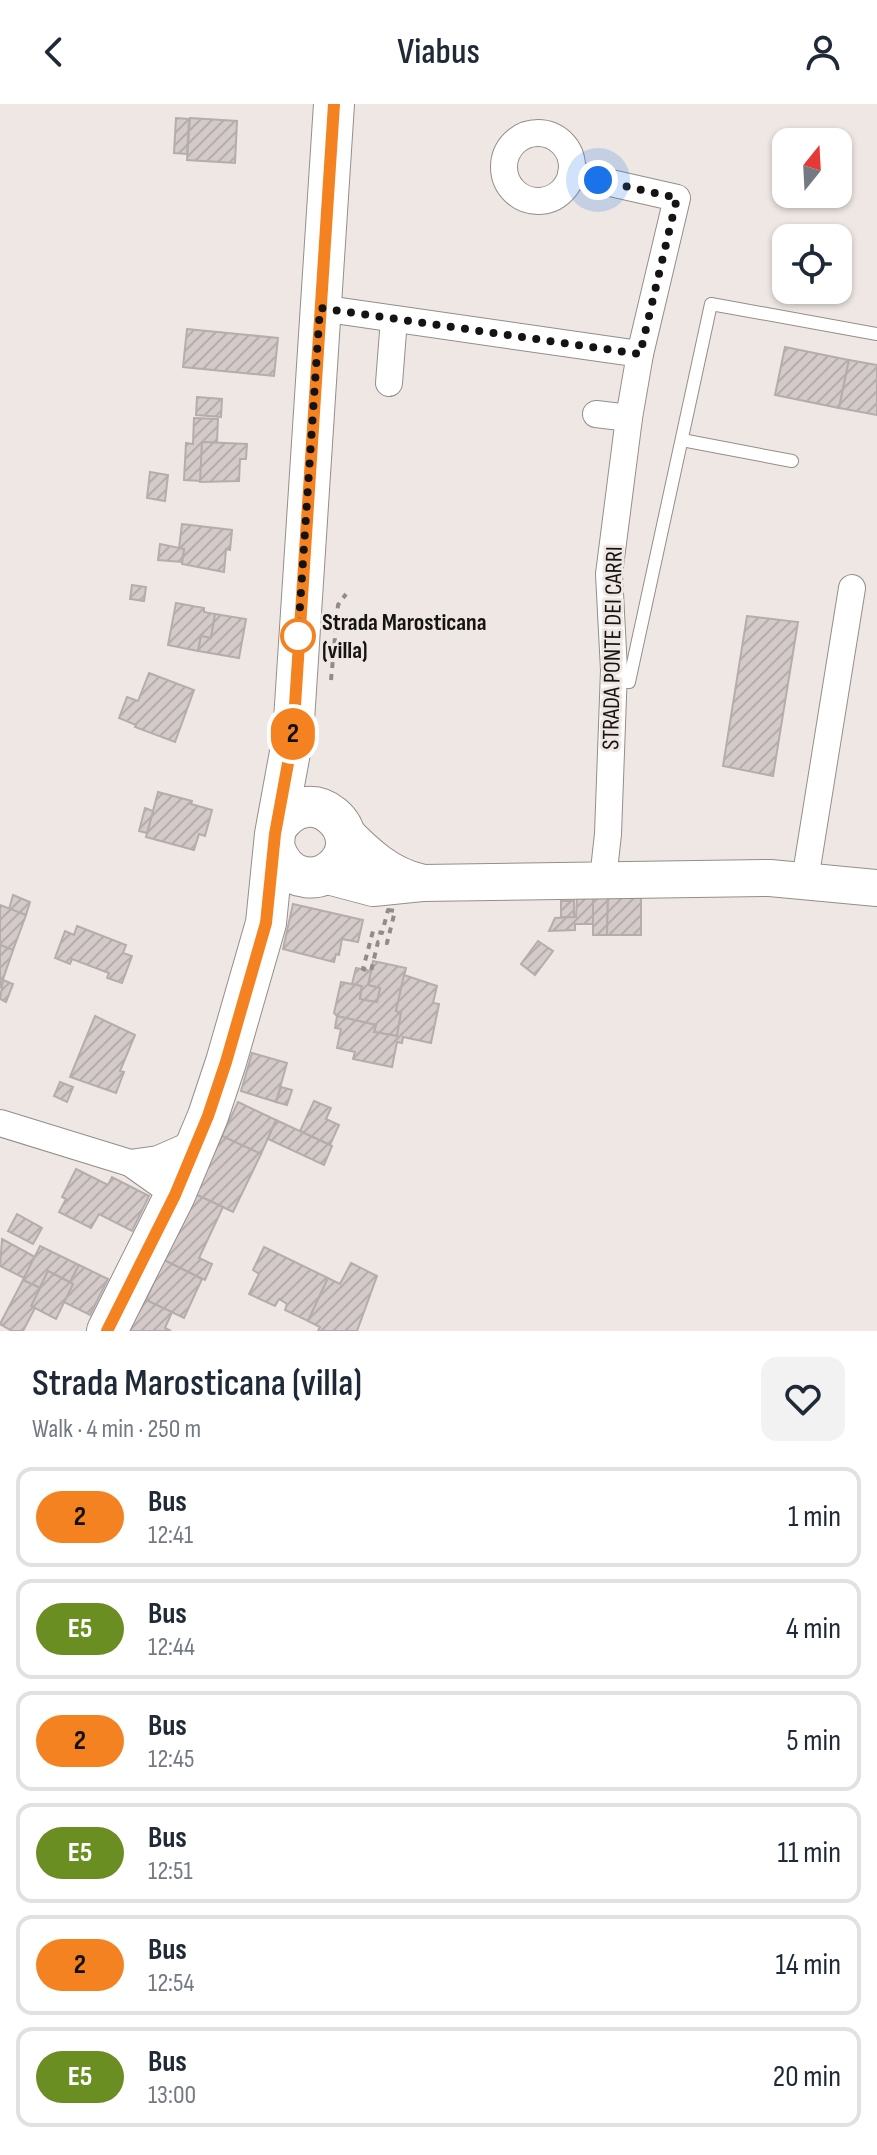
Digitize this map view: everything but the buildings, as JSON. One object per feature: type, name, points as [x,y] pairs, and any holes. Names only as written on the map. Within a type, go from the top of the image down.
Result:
[{"type":"main road","points":[[107,1331],[175,1195],[197,1142],[226,1062],[266,923],[293,736],[334,104]]},
{"type":"main road","points":[[266,923],[290,889],[340,861],[344,852],[333,820],[293,736]]},
{"type":"main road","points":[[315,876],[286,869],[276,838],[291,811],[312,806],[333,820]]},
{"type":"street","name":"STRADA PONTE DEI CARRI","points":[[571,174],[677,198],[640,354],[609,574],[613,682],[608,834],[603,879]]},
{"type":"street","points":[[320,308],[640,354]]},
{"type":"street","points":[[389,383],[394,319]]},
{"type":"street","points":[[596,414],[629,418]]},
{"type":"street","points":[[805,880],[852,588]]},
{"type":"street","points":[[333,820],[360,848],[401,878],[422,883]]},
{"type":"street","points":[[315,876],[373,888],[422,883],[603,879],[805,880],[877,888]]},
{"type":"street","points":[[0,1123],[130,1163],[175,1195]]},
{"type":"street","points":[[130,1163],[158,1159],[197,1142]]},
{"type":"lane","points":[[613,682],[629,682],[711,304],[877,334]]},
{"type":"lane","points":[[682,440],[792,461]]},
{"type":"path","points":[[326,692],[331,678],[338,605],[346,594]]},
{"type":"path","points":[[388,910],[395,911],[387,943],[378,942],[371,971],[363,969],[373,931],[382,933],[388,910]]},
{"type":"bus line","name":"2","points":[[107,1331],[175,1195],[208,1116],[266,923],[275,834],[293,736],[334,104]]},
{"type":"place","name":"Strada Marosticana (villa)","points":[[298,636]]},
{"type":"route","points":[[298,636],[320,308],[640,354],[677,198],[598,180]]}]
